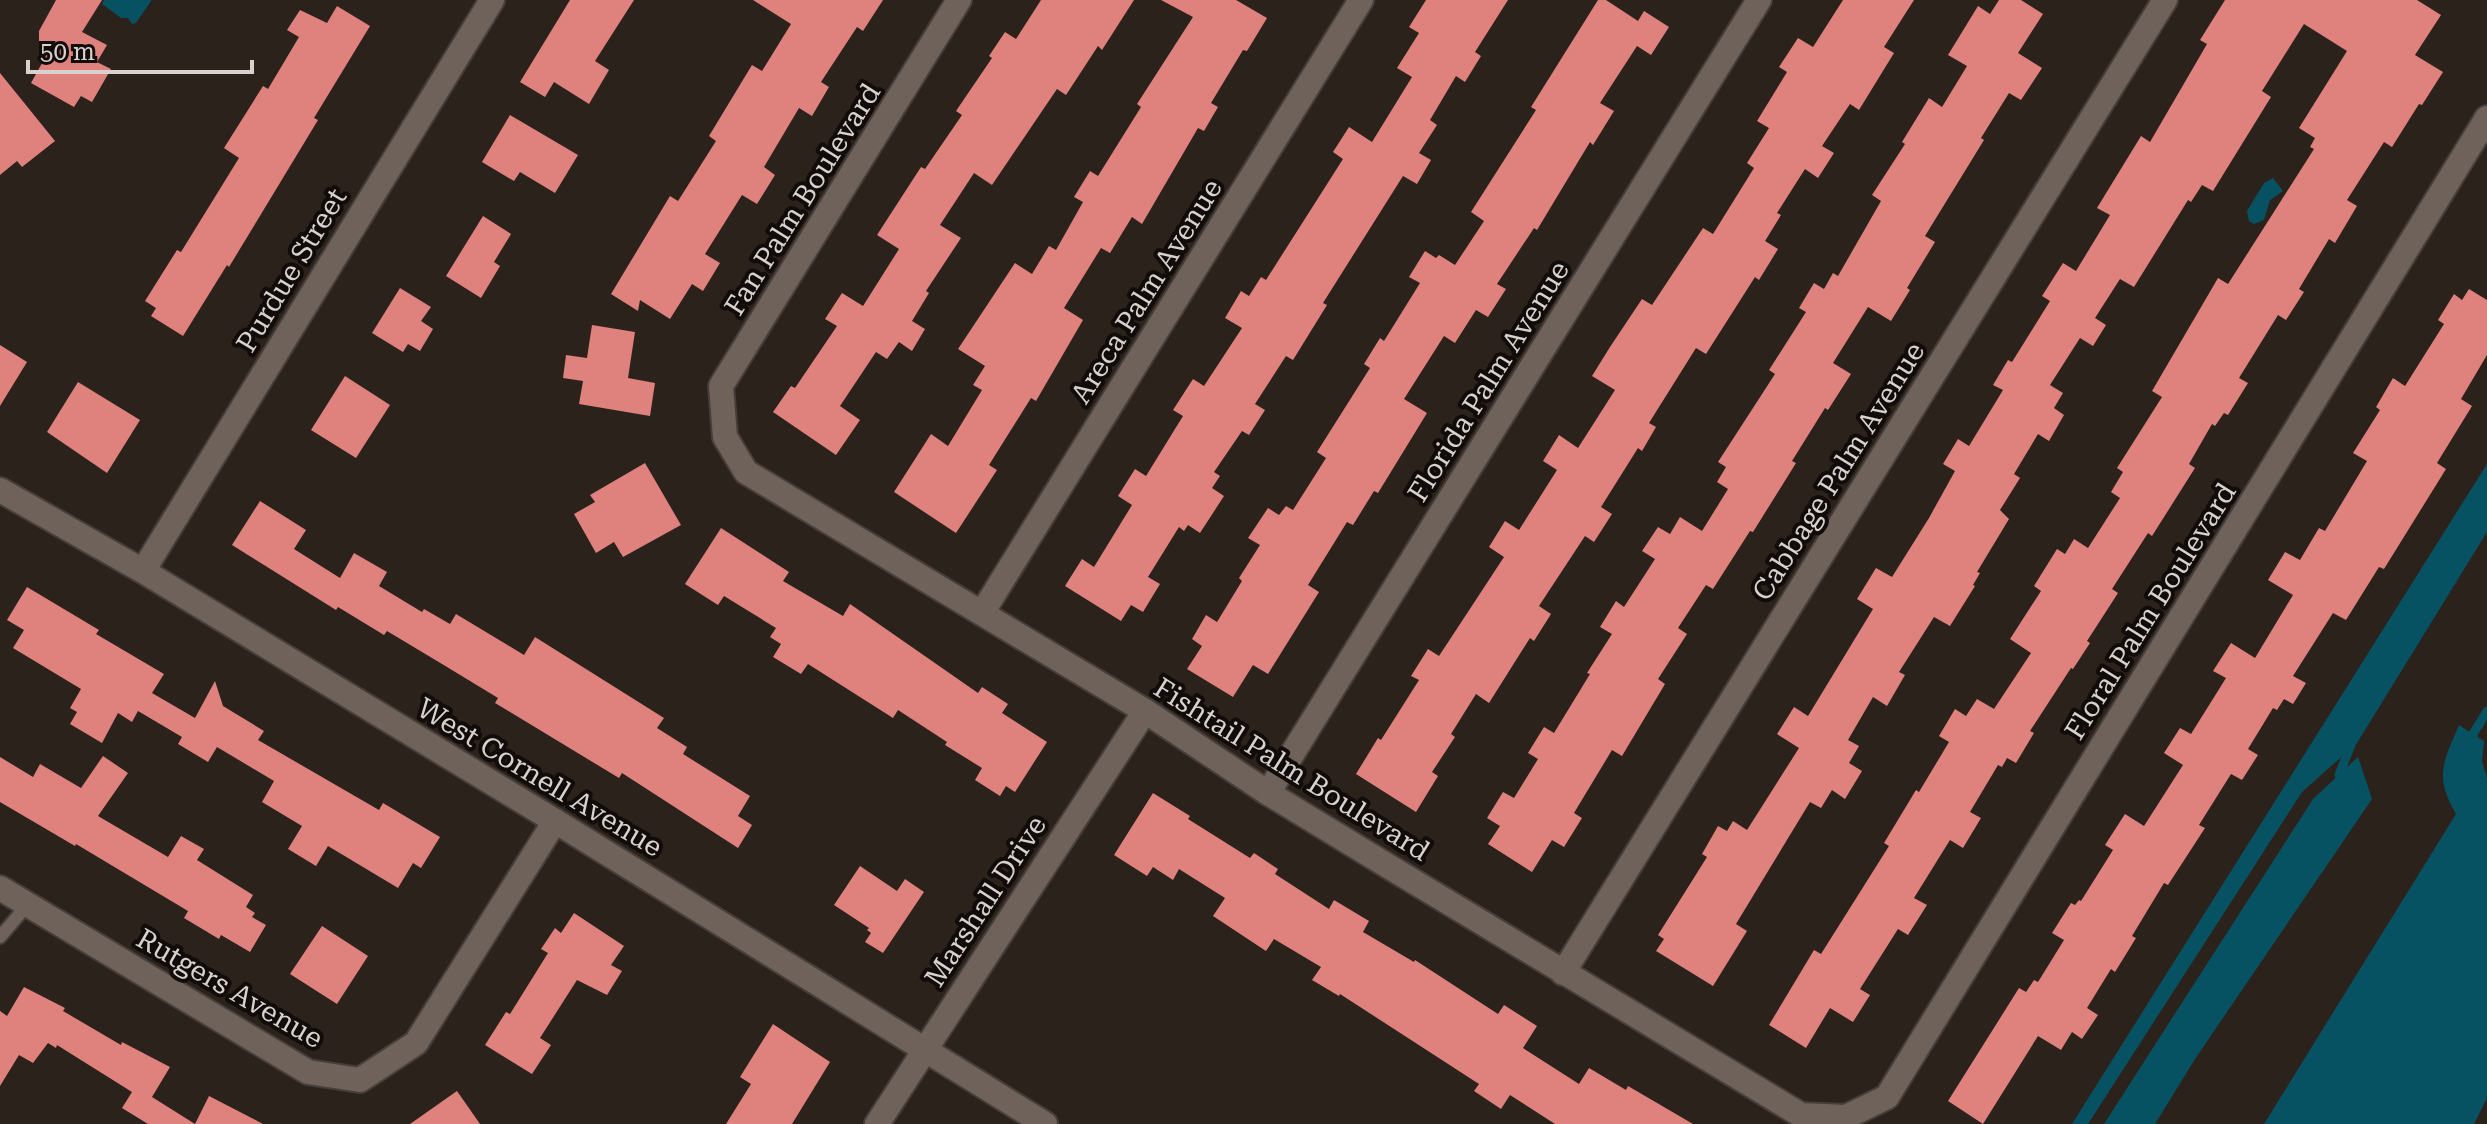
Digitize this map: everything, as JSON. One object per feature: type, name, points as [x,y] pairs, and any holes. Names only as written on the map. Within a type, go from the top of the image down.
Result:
[{"type":"street","name":"Purdue Street","points":[[143,571],[492,0]]},
{"type":"street","name":"Fan Palm Boulevard","points":[[725,437],[721,386],[959,0]]},
{"type":"street","name":"Areca Palm Avenue","points":[[982,613],[1361,0]]},
{"type":"street","name":"Florida Palm Avenue","points":[[1268,793],[1759,0]]},
{"type":"street","name":"Cabbage Palm Avenue","points":[[1563,973],[2165,0]]},
{"type":"street","name":"Floral Palm Boulevard","points":[[1846,1117],[1887,1097],[2487,118]]},
{"type":"street","name":"Fishtail Palm Boulevard","points":[[725,437],[746,472],[1145,711],[1268,793],[1563,973],[1801,1115],[1846,1117]]},
{"type":"street","name":"West Cornell Avenue","points":[[0,490],[143,571],[1045,1124]]},
{"type":"street","name":"Marshall Drive","points":[[877,1124],[1145,711]]},
{"type":"street","name":"Rutgers Avenue","points":[[0,888],[308,1072],[360,1080],[416,1043],[555,821]]},
{"type":"lane","points":[[0,937],[28,904]]},
{"type":"water","points":[[104,0],[151,1],[136,23],[132,24],[128,18],[121,18],[102,4]]},
{"type":"water","points":[[2273,178],[2283,191],[2270,200],[2264,220],[2254,224],[2249,221],[2247,211],[2264,183]]},
{"type":"water","points":[[2487,464],[2487,532],[2357,743],[2302,792],[2088,1124],[2072,1124]]},
{"type":"water","points":[[2459,725],[2484,741],[2482,761],[2487,778],[2487,1098],[2474,1124],[2264,1124],[2456,814],[2445,789],[2443,770]]},
{"type":"water","points":[[2358,757],[2372,799],[2195,1059],[2155,1124],[2104,1124],[2313,799]]},
{"type":"building","points":[[56,0],[102,0],[82,32],[107,45],[97,62],[111,69],[92,102],[81,96],[74,107],[31,83],[51,47],[39,41],[39,31]]},
{"type":"building","points":[[570,0],[634,0],[595,61],[609,70],[589,104],[554,82],[545,97],[520,82]]},
{"type":"building","points":[[753,0],[883,0],[863,31],[857,27],[821,82],[829,87],[812,116],[799,108],[764,167],[775,175],[757,204],[742,195],[705,254],[720,263],[703,291],[692,284],[670,319],[640,300],[638,311],[611,294],[670,196],[678,201],[716,141],[709,136],[752,65],[762,71],[791,24]]},
{"type":"building","points":[[1041,0],[1134,0],[1102,50],[1098,46],[1066,95],[1057,89],[992,185],[974,173],[940,225],[961,238],[926,291],[929,293],[912,321],[925,329],[912,351],[899,342],[887,359],[876,352],[840,406],[860,420],[836,455],[773,412],[791,386],[795,388],[837,326],[825,319],[842,293],[863,306],[899,249],[877,235],[921,167],[925,169],[962,115],[956,111],[992,58],[989,56],[1005,32],[1016,39]]},
{"type":"building","points":[[1161,0],[1236,0],[1267,18],[1247,51],[1243,50],[1211,103],[1218,107],[1204,131],[1198,128],[1142,224],[1132,217],[1110,253],[1101,248],[1064,308],[1083,320],[1036,401],[1031,398],[989,465],[997,470],[956,533],[894,492],[931,434],[948,446],[982,390],[973,385],[985,366],[958,349],[1015,263],[1032,274],[1049,246],[1056,250],[1083,202],[1074,197],[1090,171],[1098,176],[1141,107],[1137,104],[1193,17]]},
{"type":"building","points":[[1426,0],[1508,0],[1475,52],[1481,56],[1465,82],[1456,76],[1430,120],[1437,125],[1419,153],[1431,160],[1417,184],[1403,176],[1323,303],[1327,305],[1293,360],[1286,356],[1255,404],[1265,410],[1249,435],[1242,431],[1214,472],[1220,476],[1212,488],[1224,496],[1200,533],[1188,525],[1184,531],[1179,527],[1148,577],[1160,584],[1143,612],[1131,605],[1121,621],[1065,586],[1082,559],[1094,567],[1132,505],[1118,496],[1135,469],[1146,476],[1183,416],[1173,410],[1193,379],[1204,386],[1242,328],[1225,318],[1241,291],[1249,296],[1261,277],[1266,280],[1343,159],[1333,152],[1349,127],[1372,142],[1412,77],[1397,68],[1419,33],[1409,27]]},
{"type":"building","points":[[1598,0],[1606,0],[1638,21],[1644,11],[1669,27],[1651,55],[1637,46],[1600,103],[1614,111],[1593,145],[1590,142],[1537,230],[1534,228],[1497,284],[1506,289],[1488,317],[1476,310],[1455,343],[1444,336],[1404,399],[1427,413],[1378,493],[1374,491],[1353,525],[1347,522],[1308,585],[1319,592],[1268,674],[1253,665],[1233,697],[1187,669],[1202,646],[1192,639],[1206,615],[1217,622],[1242,581],[1239,578],[1260,545],[1248,538],[1268,508],[1279,515],[1286,506],[1293,510],[1326,458],[1317,452],[1370,368],[1364,364],[1380,338],[1384,341],[1420,283],[1409,277],[1425,251],[1455,265],[1484,221],[1471,212],[1536,110],[1531,107]]},
{"type":"building","points":[[1843,0],[1914,0],[1884,47],[1894,53],[1859,110],[1850,104],[1822,146],[1834,153],[1818,178],[1805,169],[1777,213],[1781,215],[1765,241],[1778,249],[1759,280],[1755,277],[1706,354],[1696,348],[1649,423],[1656,427],[1642,451],[1638,448],[1601,507],[1612,514],[1594,542],[1585,536],[1539,606],[1551,614],[1534,641],[1530,638],[1489,703],[1476,694],[1451,734],[1455,737],[1432,772],[1438,776],[1416,812],[1356,774],[1419,680],[1411,676],[1428,649],[1439,656],[1504,557],[1489,547],[1505,521],[1519,530],[1557,470],[1543,461],[1559,435],[1578,448],[1615,390],[1592,376],[1610,347],[1642,299],[1652,305],[1703,228],[1713,234],[1754,168],[1747,163],[1769,128],[1757,121],[1787,72],[1779,67],[1798,38],[1813,47]]},
{"type":"building","points":[[1999,0],[2021,0],[2043,14],[2018,53],[2042,68],[2021,100],[2009,93],[1981,138],[1984,140],[1925,236],[1935,242],[1891,321],[1868,307],[1833,363],[1851,374],[1828,410],[1825,408],[1792,461],[1796,463],[1753,532],[1750,531],[1713,589],[1706,585],[1678,628],[1687,634],[1658,679],[1665,684],[1622,756],[1612,750],[1574,813],[1582,818],[1564,847],[1552,840],[1532,872],[1488,844],[1500,826],[1487,818],[1503,792],[1514,798],[1538,759],[1528,753],[1544,727],[1554,733],[1590,674],[1587,673],[1612,634],[1600,627],[1616,601],[1624,607],[1655,559],[1642,551],[1658,527],[1670,534],[1680,517],[1702,531],[1728,489],[1717,482],[1726,467],[1718,462],[1775,374],[1769,370],[1806,312],[1799,308],[1814,283],[1824,289],[1833,273],[1838,276],[1881,201],[1872,195],[1905,144],[1902,142],[1929,98],[1942,107],[1967,66],[1948,55],[1978,6],[1990,14]]},
{"type":"building","points":[[2225,0],[2417,0],[2441,15],[2415,55],[2443,72],[2392,147],[2384,142],[2347,200],[2357,206],[2335,243],[2329,239],[2299,289],[2304,292],[2286,320],[2278,315],[2239,378],[2248,383],[2228,415],[2224,413],[2215,426],[2212,424],[2189,464],[2195,468],[2152,536],[2148,533],[2112,589],[2118,593],[2087,641],[2090,643],[2030,731],[2034,733],[2016,763],[2007,758],[2002,767],[1998,765],[1970,812],[1981,818],[1963,848],[1950,840],[1914,898],[1927,905],[1908,935],[1898,929],[1860,989],[1870,995],[1853,1022],[1830,1008],[1806,1048],[1769,1025],[1814,950],[1821,954],[1889,846],[1884,843],[1949,742],[1939,736],[1955,709],[1966,716],[1977,699],[1994,709],[2031,653],[2010,639],[2041,591],[2034,586],[2057,549],[2065,554],[2074,539],[2088,548],[2120,498],[2111,492],[2123,472],[2117,468],[2162,397],[2152,391],[2218,278],[2228,284],[2314,149],[2310,147],[2315,138],[2299,128],[2347,51],[2304,24],[2262,91],[2271,97],[2213,191],[2202,185],[2191,202],[2188,200],[2134,287],[2120,279],[2095,318],[2106,325],[2093,346],[2080,338],[2050,385],[2063,393],[2054,408],[2064,415],[2049,441],[2038,434],[2014,474],[2020,478],[2000,510],[2009,519],[1977,572],[1980,573],[1975,586],[1950,626],[1934,617],[1899,672],[1905,675],[1887,706],[1873,697],[1848,740],[1859,746],[1849,763],[1862,771],[1845,799],[1832,790],[1821,808],[1810,802],[1736,924],[1747,931],[1713,986],[1656,951],[1664,939],[1658,935],[1707,857],[1702,854],[1718,826],[1727,831],[1733,821],[1747,830],[1799,748],[1777,734],[1794,707],[1808,716],[1873,609],[1857,599],[1876,568],[1892,577],[1929,518],[1955,471],[1943,464],[1958,439],[1969,446],[2003,390],[1993,385],[2008,360],[2012,362],[2050,301],[2042,296],[2063,263],[2076,271],[2110,215],[2097,208],[2141,136],[2150,142],[2207,44],[2200,40]]},
{"type":"building","points":[[337,6],[370,26],[314,118],[318,120],[229,267],[227,265],[183,336],[151,316],[156,308],[145,301],[177,250],[181,252],[239,158],[224,148],[263,86],[268,89],[299,37],[287,30],[300,10],[327,23]]},
{"type":"building","points":[[0,73],[55,141],[22,167],[17,161],[0,175]]},
{"type":"building","points":[[510,115],[578,155],[555,193],[520,172],[514,181],[482,162]]},
{"type":"building","points":[[483,216],[511,234],[494,262],[500,266],[481,298],[446,276]]},
{"type":"building","points":[[400,288],[431,307],[421,321],[433,329],[420,351],[408,344],[403,352],[372,333]]},
{"type":"building","points":[[2469,289],[2487,300],[2487,355],[2461,399],[2472,406],[2437,463],[2446,469],[2384,569],[2379,567],[2346,620],[2333,613],[2293,676],[2306,683],[2293,704],[2284,699],[2277,710],[2273,708],[2248,749],[2258,755],[2242,780],[2231,774],[2199,825],[2205,828],[2168,885],[2164,883],[2132,936],[2136,938],[2115,972],[2111,969],[2087,1008],[2098,1015],[2082,1039],[2072,1032],[2061,1050],[2038,1036],[1983,1124],[1948,1101],[2019,988],[2026,992],[2034,980],[2038,982],[2064,940],[2052,933],[2071,903],[2075,905],[2081,901],[2113,850],[2105,845],[2125,814],[2144,826],[2183,765],[2164,753],[2180,728],[2191,734],[2226,678],[2213,671],[2231,643],[2255,658],[2293,595],[2268,580],[2285,552],[2300,560],[2319,528],[2325,531],[2367,461],[2353,453],[2380,410],[2376,407],[2393,378],[2405,386],[2444,324],[2438,320],[2454,294],[2462,300]]},
{"type":"building","points":[[592,325],[635,332],[628,378],[655,383],[650,416],[579,404],[583,381],[563,378],[566,355],[587,358]]},
{"type":"building","points":[[0,345],[27,362],[0,406]]},
{"type":"building","points":[[345,376],[390,405],[356,458],[311,430]]},
{"type":"building","points":[[78,382],[140,420],[107,473],[47,432]]},
{"type":"building","points":[[645,463],[681,525],[623,557],[614,542],[596,553],[574,514],[595,502],[590,495]]},
{"type":"building","points":[[260,501],[306,530],[294,549],[340,578],[354,553],[387,572],[379,586],[422,612],[424,609],[450,624],[456,614],[524,655],[535,637],[664,718],[657,728],[687,747],[683,754],[750,796],[738,816],[752,825],[738,848],[622,773],[619,778],[495,703],[498,698],[387,631],[384,635],[338,607],[336,610],[232,545]]},
{"type":"building","points":[[721,528],[789,572],[783,581],[843,616],[850,604],[978,693],[982,687],[1008,704],[1002,713],[1047,742],[1015,792],[1006,786],[1000,796],[975,780],[982,768],[898,710],[893,718],[808,664],[801,674],[773,657],[781,644],[770,637],[776,628],[724,596],[718,605],[685,584]]},
{"type":"building","points":[[27,587],[99,630],[96,634],[164,674],[152,693],[195,718],[215,681],[223,706],[264,731],[258,740],[379,810],[383,803],[440,837],[421,868],[413,863],[398,888],[328,846],[316,866],[288,849],[302,826],[262,802],[274,781],[217,747],[208,762],[178,744],[182,737],[138,711],[132,722],[118,713],[102,743],[70,724],[77,712],[70,708],[81,689],[13,648],[24,630],[7,620]]},
{"type":"building","points":[[103,756],[128,773],[98,816],[168,857],[181,836],[204,849],[197,860],[253,895],[246,907],[255,913],[252,917],[266,925],[250,952],[221,935],[219,939],[184,918],[188,911],[0,802],[0,757],[33,777],[40,764],[81,788]]},
{"type":"building","points":[[1153,793],[1250,858],[1254,853],[1278,869],[1275,874],[1329,909],[1334,900],[1369,921],[1363,932],[1415,960],[1498,1014],[1504,1005],[1537,1026],[1523,1048],[1579,1084],[1589,1068],[1626,1090],[1628,1086],[1693,1124],[1555,1124],[1510,1095],[1501,1109],[1474,1091],[1479,1084],[1340,994],[1312,980],[1321,967],[1274,939],[1266,951],[1213,916],[1225,898],[1179,869],[1173,880],[1153,867],[1147,876],[1114,855]]},
{"type":"building","points":[[860,866],[897,891],[905,879],[924,892],[883,953],[865,942],[871,933],[867,930],[869,928],[834,905]]},
{"type":"building","points":[[574,913],[624,946],[611,965],[622,971],[607,995],[577,980],[540,1038],[551,1045],[532,1074],[485,1045],[506,1012],[510,1014],[548,953],[541,949],[555,928],[561,933]]},
{"type":"building","points":[[322,926],[368,956],[337,1004],[290,974]]},
{"type":"building","points":[[24,987],[65,1008],[63,1011],[121,1045],[122,1042],[170,1067],[152,1097],[195,1124],[148,1124],[122,1108],[132,1092],[57,1045],[56,1048],[48,1043],[33,1063],[19,1055],[0,1086],[0,1011],[7,1016]]},
{"type":"building","points":[[773,1024],[830,1062],[792,1124],[726,1124],[751,1084],[740,1077]]},
{"type":"building","points":[[457,1091],[480,1124],[410,1124]]},
{"type":"building","points":[[209,1096],[263,1124],[195,1124]]},
{"type":"waterway","points":[[2474,743],[2473,734],[2487,711]]},
{"type":"waterway","points":[[2339,775],[2354,737]]}]
